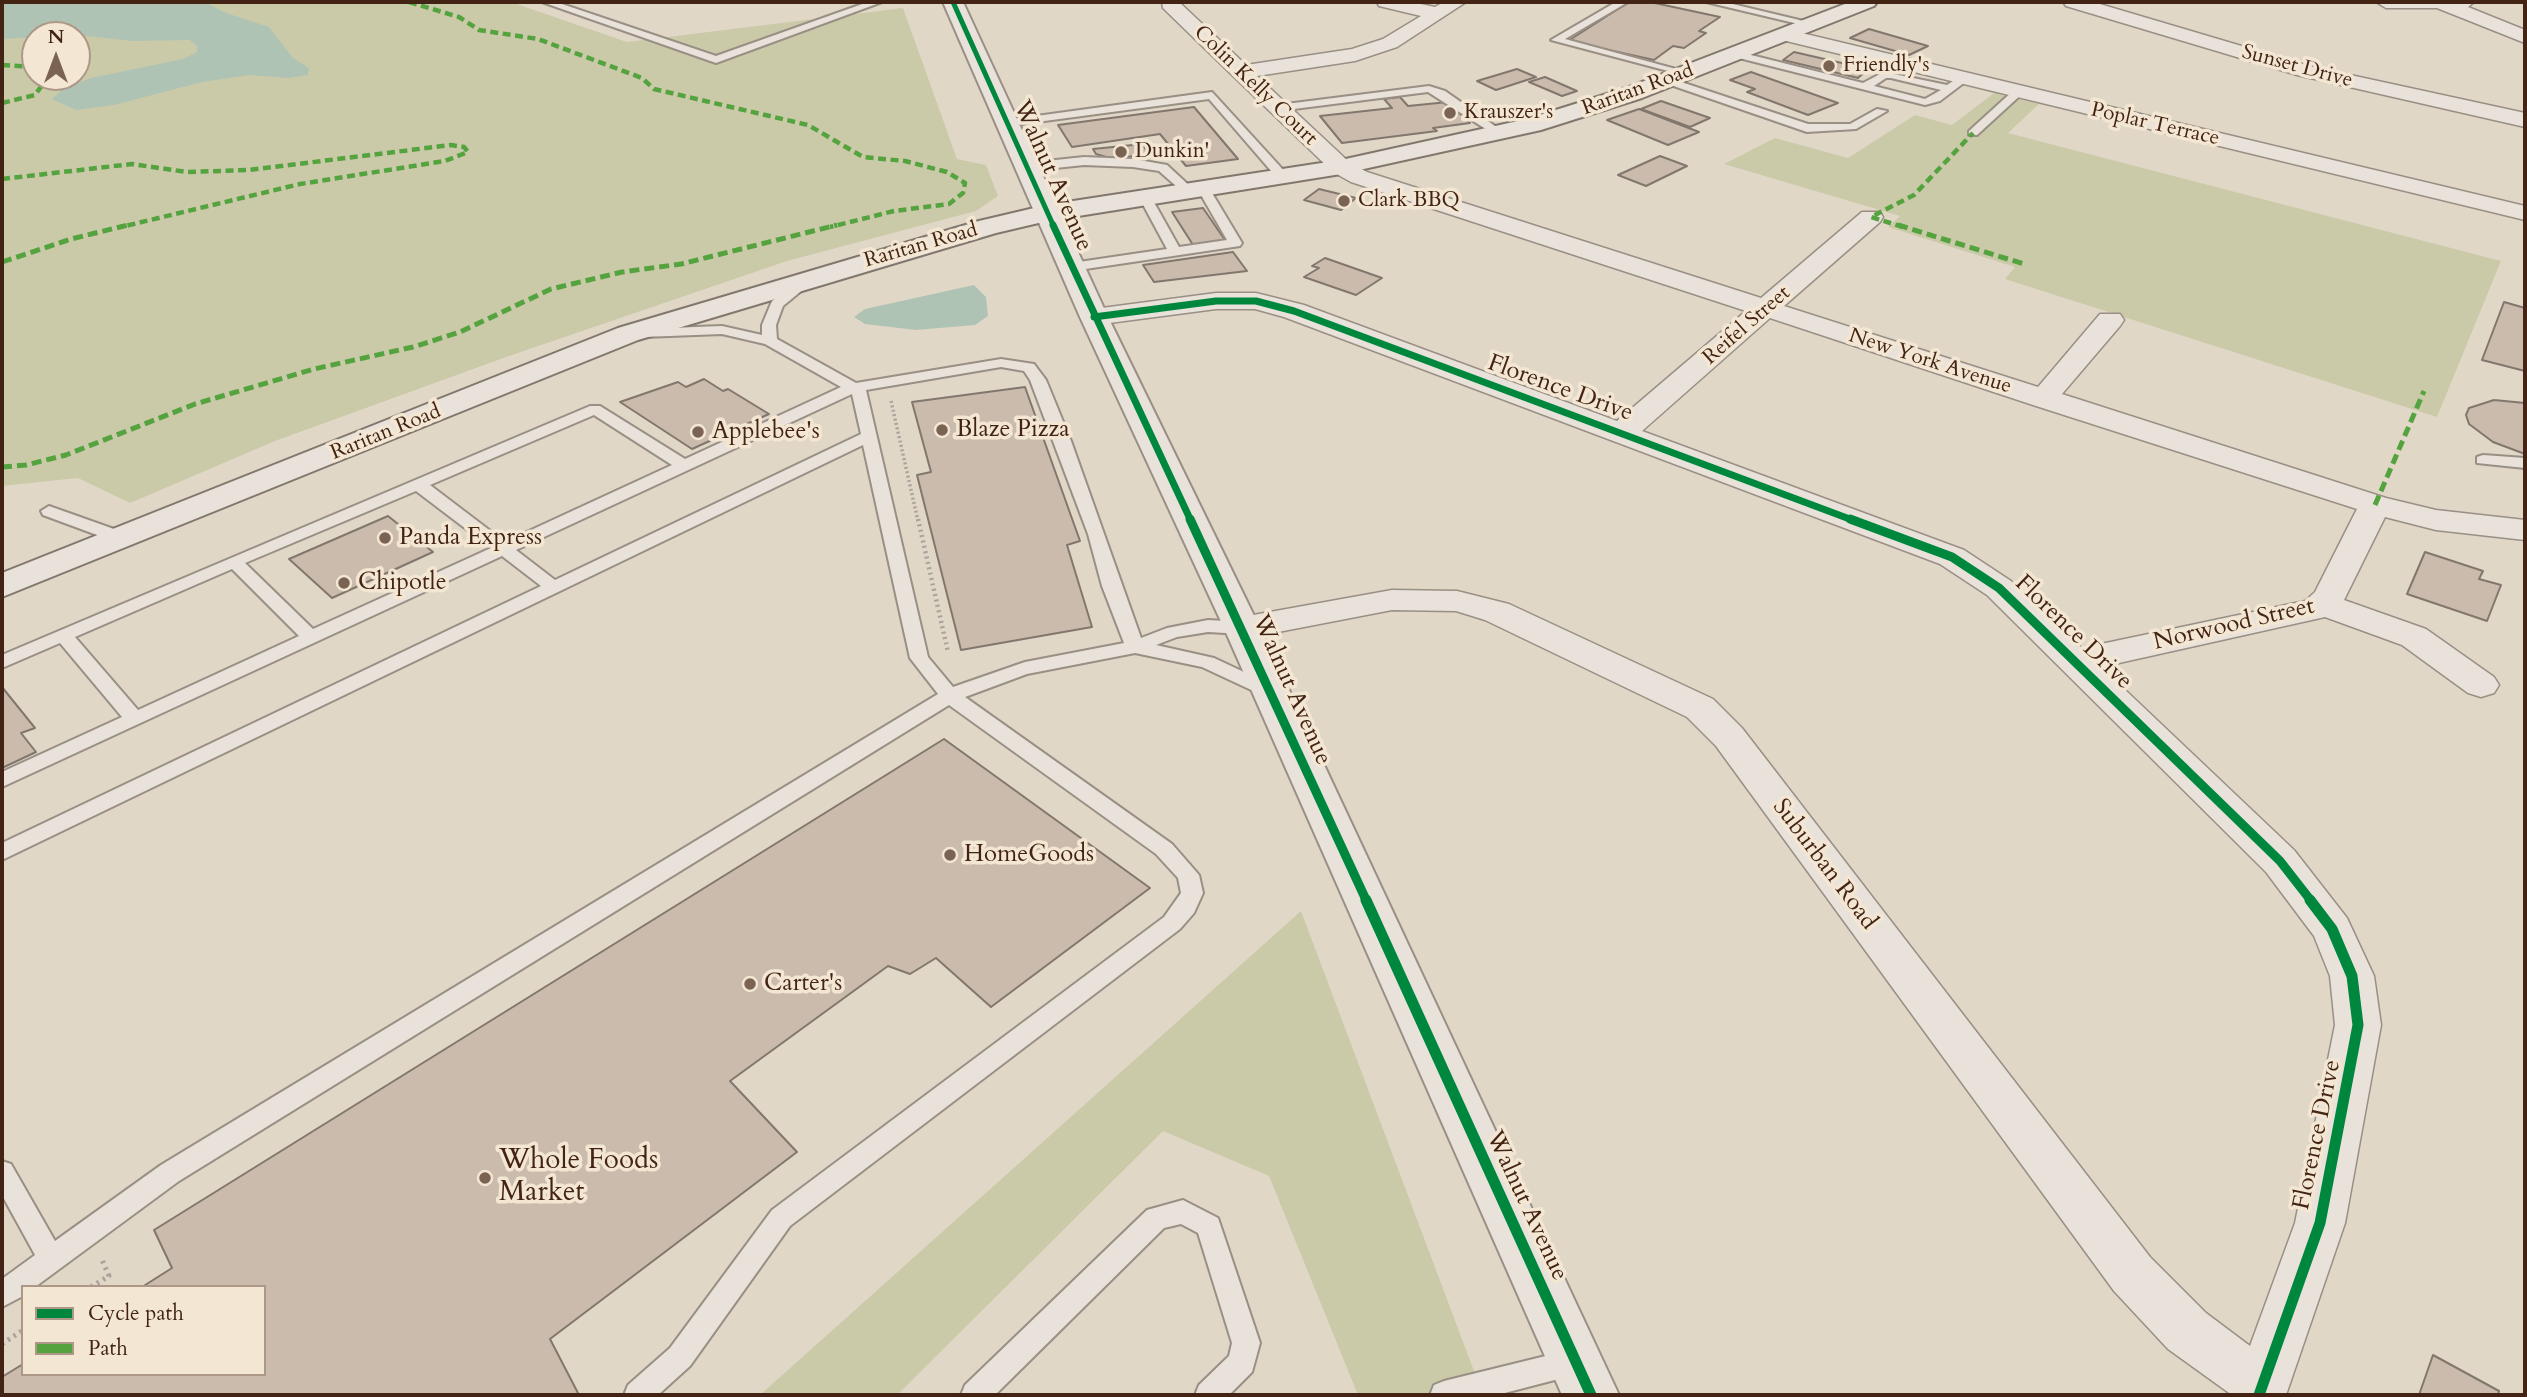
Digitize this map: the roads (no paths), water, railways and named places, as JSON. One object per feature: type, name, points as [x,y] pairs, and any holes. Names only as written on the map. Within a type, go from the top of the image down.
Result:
[{"type":"main road","name":"Walnut Avenue","points":[[953,2],[1094,317],[1242,628],[1583,1378]]},
{"type":"main road","name":"Raritan Road","points":[[2,586],[628,334],[807,278],[1047,213],[1150,208],[1202,200],[1282,176],[1341,167],[1499,133],[1567,115],[1785,35],[1810,17],[1833,16],[1867,2]]},
{"type":"street","points":[[1387,2],[1435,13]]},
{"type":"street","points":[[1240,72],[1355,55],[1390,43],[1435,13],[1457,2]]},
{"type":"street","name":"Sunset Drive","points":[[2073,2],[2304,71],[2525,120]]},
{"type":"street","points":[[2386,2],[2470,2]]},
{"type":"street","points":[[2442,3],[2525,37]]},
{"type":"street","name":"Colin Kelly Court","points":[[1170,4],[1341,167]]},
{"type":"street","points":[[2122,15],[2154,5]]},
{"type":"street","name":"Poplar Terrace","points":[[1785,35],[1956,84],[2018,92],[2525,214]]},
{"type":"street","name":"New York Avenue","points":[[1341,167],[1370,181],[2375,505],[2436,520],[2525,530]]},
{"type":"street","name":"Reifel Street","points":[[1622,432],[1871,217]]},
{"type":"street","name":"Florence Drive","points":[[1094,317],[1216,301],[1256,300],[1294,311],[1952,557],[1999,588],[2280,861],[2332,929],[2352,976],[2358,1025],[2320,1223],[2261,1390]]},
{"type":"street","points":[[2043,399],[2110,320]]},
{"type":"street","name":"Norwood Street","points":[[2076,661],[2295,616],[2324,605],[2375,505]]},
{"type":"street","name":"Suburban Road","points":[[1242,628],[1392,600],[1457,601],[1497,612],[1683,698],[1700,709],[1729,737],[2132,1274],[2187,1331],[2261,1390]]},
{"type":"street","points":[[2324,605],[2414,637],[2481,685]]},
{"type":"lane","points":[[547,2],[716,60],[877,2]]},
{"type":"lane","points":[[1623,2],[1556,40],[1674,77],[1807,128],[1852,127],[1881,111]]},
{"type":"lane","points":[[1712,2],[1810,17]]},
{"type":"lane","points":[[1734,54],[1925,102],[1936,99],[1956,84]]},
{"type":"lane","points":[[1862,88],[1884,75],[1956,84]]},
{"type":"lane","points":[[1278,108],[1429,89],[1441,93],[1499,133]]},
{"type":"lane","points":[[1973,133],[2018,92]]},
{"type":"lane","points":[[1007,122],[1212,95],[1282,176]]},
{"type":"lane","points":[[1027,167],[1069,161],[1133,163],[1163,168],[1202,200],[1236,243],[1072,267]]},
{"type":"lane","points":[[1150,208],[1175,252]]},
{"type":"lane","points":[[1150,208],[1175,216]]},
{"type":"lane","points":[[771,341],[769,325],[777,304],[807,278]]},
{"type":"lane","points":[[628,334],[722,330],[771,341],[859,391],[919,658],[950,696],[1164,849],[1188,875],[1192,893],[1186,907],[1161,931],[781,1218],[680,1357],[638,1395]]},
{"type":"lane","points":[[2,780],[852,388],[1001,363],[1029,367],[1038,380],[1097,534],[1111,586],[1135,647]]},
{"type":"lane","points":[[2,662],[596,409],[684,466]]},
{"type":"lane","points":[[2,852],[870,436]]},
{"type":"lane","points":[[2483,460],[2525,463]]},
{"type":"lane","points":[[419,485],[555,588]]},
{"type":"lane","points":[[49,511],[122,538]]},
{"type":"lane","points":[[234,562],[311,637]]},
{"type":"lane","points":[[3,1292],[170,1173],[950,696],[992,678],[1025,668],[1135,647],[1173,632],[1195,628],[1242,628]]},
{"type":"lane","points":[[63,635],[135,719]]},
{"type":"lane","points":[[1135,647],[1207,662],[1270,691]]},
{"type":"lane","points":[[2,1172],[51,1258]]},
{"type":"lane","points":[[975,1395],[1156,1218],[1183,1212],[1209,1226],[1246,1343],[1242,1363],[1209,1395]]},
{"type":"lane","points":[[1444,1395],[1583,1378]]},
{"type":"place","name":"Friendly's","points":[[1829,66]]},
{"type":"place","name":"Krauszer's","points":[[1450,113]]},
{"type":"place","name":"Dunkin'","points":[[1121,152]]},
{"type":"place","name":"Clark BBQ","points":[[1344,201]]},
{"type":"place","name":"Blaze Pizza","points":[[942,430]]},
{"type":"place","name":"Applebee's","points":[[698,432]]},
{"type":"place","name":"Panda Express","points":[[385,538]]},
{"type":"place","name":"Chipotle","points":[[344,583]]},
{"type":"place","name":"HomeGoods","points":[[950,855]]},
{"type":"place","name":"Carter's","points":[[750,984]]},
{"type":"place","name":"Whole Foods Market","points":[[485,1178]]}]
